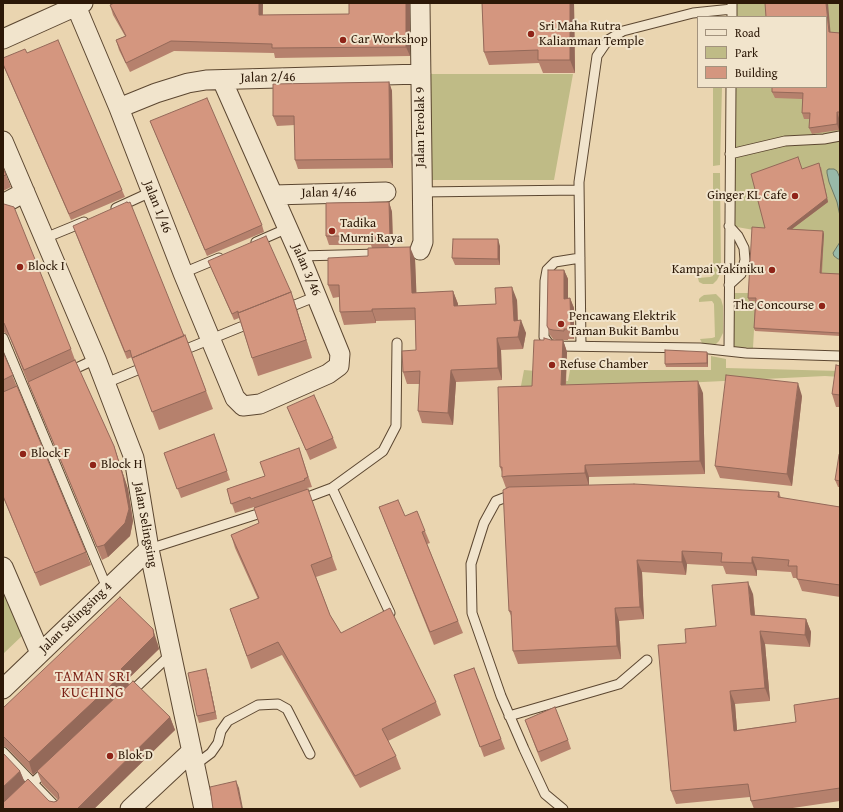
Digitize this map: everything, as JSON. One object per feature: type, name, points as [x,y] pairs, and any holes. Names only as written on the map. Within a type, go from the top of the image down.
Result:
[{"type":"street","name":"Jalan Terolak 9","points":[[416,251],[423,242],[421,192],[420,3]]},
{"type":"street","points":[[3,39],[80,5]]},
{"type":"street","name":"Jalan 1/46","points":[[80,5],[183,272],[235,398],[243,406]]},
{"type":"street","name":"Jalan 2/46","points":[[119,108],[156,93],[188,83],[206,80],[421,74]]},
{"type":"street","name":"Jalan 3/46","points":[[222,80],[318,296],[340,354],[339,366],[328,374],[260,404],[243,406]]},
{"type":"street","name":"Jalan Selingsing","points":[[3,141],[106,383],[134,458],[149,548],[193,758],[200,806]]},
{"type":"street","points":[[3,204],[25,192]]},
{"type":"street","name":"Jalan 4/46","points":[[273,194],[386,192]]},
{"type":"street","name":"Jalan Selingsing 4","points":[[3,689],[149,548]]},
{"type":"street","points":[[3,567],[40,653]]},
{"type":"street","points":[[130,809],[193,758]]},
{"type":"lane","points":[[581,346],[579,182],[597,56],[608,40],[623,31],[693,13],[732,10]]},
{"type":"lane","points":[[729,351],[731,88]]},
{"type":"lane","points":[[730,154],[785,141],[824,139],[840,136]]},
{"type":"lane","points":[[421,192],[579,190]]},
{"type":"lane","points":[[109,211],[151,192]]},
{"type":"lane","points":[[45,238],[94,217]]},
{"type":"lane","points":[[729,226],[738,236],[744,248],[745,260],[741,274],[729,285]]},
{"type":"lane","points":[[246,246],[288,228]]},
{"type":"lane","points":[[300,256],[390,253]]},
{"type":"lane","points":[[183,272],[225,255]]},
{"type":"lane","points":[[580,258],[555,262],[547,270],[545,281],[544,337],[549,344],[556,346],[700,348],[746,353],[840,356]]},
{"type":"lane","points":[[275,313],[318,296]]},
{"type":"lane","points":[[169,356],[210,338],[260,319]]},
{"type":"lane","points":[[3,338],[107,588]]},
{"type":"lane","points":[[290,503],[332,488],[383,451],[396,426],[397,343]]},
{"type":"lane","points":[[61,375],[96,359]]},
{"type":"lane","points":[[106,383],[155,362]]},
{"type":"lane","points":[[332,488],[390,613]]},
{"type":"lane","points":[[520,494],[512,494],[496,501],[484,524],[471,564],[472,613],[509,716],[524,749],[545,794],[563,809]]},
{"type":"lane","points":[[149,548],[276,508]]},
{"type":"lane","points":[[125,697],[171,654]]},
{"type":"lane","points":[[509,716],[618,684],[647,660]]},
{"type":"lane","points":[[193,758],[211,753],[218,743],[221,731],[228,721],[258,705],[278,704],[286,709],[310,754]]},
{"type":"lane","points":[[3,752],[34,782],[58,809]]},
{"type":"lane","points":[[17,798],[57,761]]},
{"type":"green space","points":[[734,3],[840,3],[840,335],[754,330],[753,348],[731,347],[731,293],[751,293],[754,230],[731,226],[733,88],[827,88],[827,16],[734,16]]},
{"type":"green space","points":[[428,74],[573,74],[554,180],[431,180]]},
{"type":"green space","points":[[713,88],[722,88],[720,165],[713,166]]},
{"type":"green space","points":[[713,173],[720,173],[721,272],[713,284],[703,284],[699,282],[698,278],[713,276]]},
{"type":"green space","points":[[716,294],[721,299],[723,306],[723,333],[715,345],[705,345],[700,339],[715,337],[714,304],[712,301],[699,302],[699,299],[704,295]]},
{"type":"green space","points":[[711,356],[726,359],[726,368],[840,371],[840,377],[825,376],[520,391],[524,370],[536,371],[536,379],[568,381],[570,370],[711,370]]},
{"type":"green space","points":[[3,586],[24,634],[3,654]]},
{"type":"shaded area","points":[[834,169],[837,171],[840,178],[840,216],[837,202],[829,182],[827,170]]},
{"type":"shaded area","points":[[840,242],[840,259],[838,259],[833,253]]},
{"type":"building","points":[[114,3],[259,3],[259,15],[349,14],[349,3],[406,3],[406,47],[272,48],[272,44],[171,41],[126,63],[116,40],[126,36],[110,5]]},
{"type":"building","name":"Sri Maha Rutra Kaliamman Temple","points":[[482,3],[570,3],[570,60],[538,60],[538,50],[484,52]]},
{"type":"building","points":[[765,3],[826,3],[829,32],[840,33],[840,112],[837,112],[837,124],[809,128],[810,113],[802,113],[803,93],[772,92],[772,88],[827,88],[827,16],[766,16]]},
{"type":"building","points":[[58,40],[122,190],[69,214],[3,64],[3,58],[25,49],[27,53]]},
{"type":"building","points":[[389,82],[390,159],[295,160],[294,116],[273,116],[273,84]]},
{"type":"building","points":[[207,98],[262,225],[205,250],[150,121]]},
{"type":"building","points":[[798,157],[802,169],[819,163],[827,198],[787,229],[823,231],[820,273],[840,274],[840,333],[754,328],[756,298],[748,298],[752,227],[765,228],[751,174]]},
{"type":"building","points":[[3,167],[6,175],[3,176]]},
{"type":"building","points":[[130,202],[184,336],[132,358],[130,350],[125,352],[73,226]]},
{"type":"building","points":[[389,202],[390,238],[368,238],[368,236],[326,236],[326,203]]},
{"type":"building","name":"Block I","points":[[3,204],[14,207],[71,349],[24,370],[3,322]]},
{"type":"building","points":[[266,236],[291,292],[232,314],[208,261]]},
{"type":"building","points":[[453,239],[498,239],[498,259],[452,258]]},
{"type":"building","points":[[410,247],[412,293],[453,291],[454,306],[496,304],[495,288],[512,287],[514,321],[521,320],[518,337],[497,338],[498,368],[451,370],[448,413],[418,411],[420,371],[403,372],[402,351],[416,350],[415,308],[372,309],[372,311],[340,312],[339,285],[328,285],[328,258],[368,256],[368,248]]},
{"type":"building","name":"Pencawang Elektrik Taman Bukit Bambu","points":[[548,270],[564,270],[564,299],[570,298],[571,329],[564,329],[564,331],[553,330],[549,329],[547,326]]},
{"type":"building","points":[[291,292],[306,340],[252,358],[238,313]]},
{"type":"building","points":[[185,335],[206,391],[152,412],[132,358]]},
{"type":"building","points":[[544,338],[551,340],[563,340],[561,385],[698,381],[700,461],[585,465],[585,473],[502,477],[502,467],[500,467],[498,387],[532,386],[534,340],[544,340]]},
{"type":"building","points":[[665,350],[707,352],[707,363],[665,364]]},
{"type":"building","points":[[3,352],[13,375],[3,380]]},
{"type":"building","name":"Block H","points":[[75,360],[114,446],[123,476],[129,509],[125,523],[104,545],[97,547],[28,382]]},
{"type":"building","points":[[836,365],[840,366],[840,395],[832,394]]},
{"type":"building","points":[[726,375],[798,383],[787,474],[715,466]]},
{"type":"building","name":"Block F","points":[[17,386],[86,552],[35,573],[3,496],[3,392]]},
{"type":"building","points":[[314,395],[333,438],[306,450],[287,407]]},
{"type":"building","points":[[214,434],[227,471],[177,489],[164,453]]},
{"type":"building","points":[[299,448],[308,477],[304,479],[305,480],[251,499],[250,497],[231,504],[227,489],[265,476],[260,462]]},
{"type":"building","points":[[839,455],[840,456],[840,481],[835,480]]},
{"type":"building","points":[[634,484],[779,492],[778,497],[840,507],[840,585],[797,579],[797,566],[788,566],[789,560],[752,557],[752,563],[721,562],[722,553],[682,551],[682,562],[637,560],[640,607],[615,608],[617,646],[513,651],[511,611],[509,611],[503,490],[509,487]]},
{"type":"building","points":[[308,489],[332,557],[311,565],[330,615],[341,633],[390,608],[436,702],[382,729],[396,756],[355,776],[278,642],[247,656],[230,609],[259,598],[231,535],[259,523],[254,508]]},
{"type":"building","points":[[398,500],[405,516],[417,511],[425,531],[422,532],[458,621],[430,632],[379,507]]},
{"type":"building","points":[[748,582],[751,615],[806,619],[805,635],[760,631],[765,688],[730,691],[734,731],[796,722],[794,705],[840,698],[840,788],[751,801],[748,784],[671,791],[658,645],[686,643],[685,629],[716,626],[712,585]]},
{"type":"building","points":[[120,597],[153,629],[154,636],[121,669],[125,672],[29,762],[3,736],[3,708]]},
{"type":"building","points":[[474,668],[501,739],[480,747],[454,675]]},
{"type":"building","points":[[206,669],[215,712],[197,716],[188,673]]},
{"type":"building","name":"Blok D","points":[[133,681],[170,717],[77,809],[3,809],[3,802],[28,779],[49,801],[57,801],[59,798],[58,793],[37,771]]},
{"type":"building","points":[[555,707],[568,740],[538,752],[525,720]]},
{"type":"building","points":[[3,753],[20,771],[3,787]]},
{"type":"building","points":[[236,781],[242,809],[213,809],[210,787]]},
{"type":"place","name":"Sri Maha Rutra Kaliamman Temple","points":[[531,34]]},
{"type":"place","name":"Car Workshop","points":[[343,40]]},
{"type":"place","name":"Ginger KL Cafe","points":[[795,196]]},
{"type":"place","name":"Tadika Murni Raya","points":[[332,231]]},
{"type":"place","name":"Block I","points":[[20,267]]},
{"type":"place","name":"Kampai Yakiniku","points":[[772,270]]},
{"type":"place","name":"The Concourse","points":[[822,306]]},
{"type":"place","name":"Pencawang Elektrik Taman Bukit Bambu","points":[[561,324]]},
{"type":"place","name":"Refuse Chamber","points":[[552,365]]},
{"type":"place","name":"Block F","points":[[23,454]]},
{"type":"place","name":"Block H","points":[[93,465]]},
{"type":"place","name":"Blok D","points":[[110,756]]},
{"type":"district","name":"TAMAN SRI KUCHING","points":[[93,686]]}]
